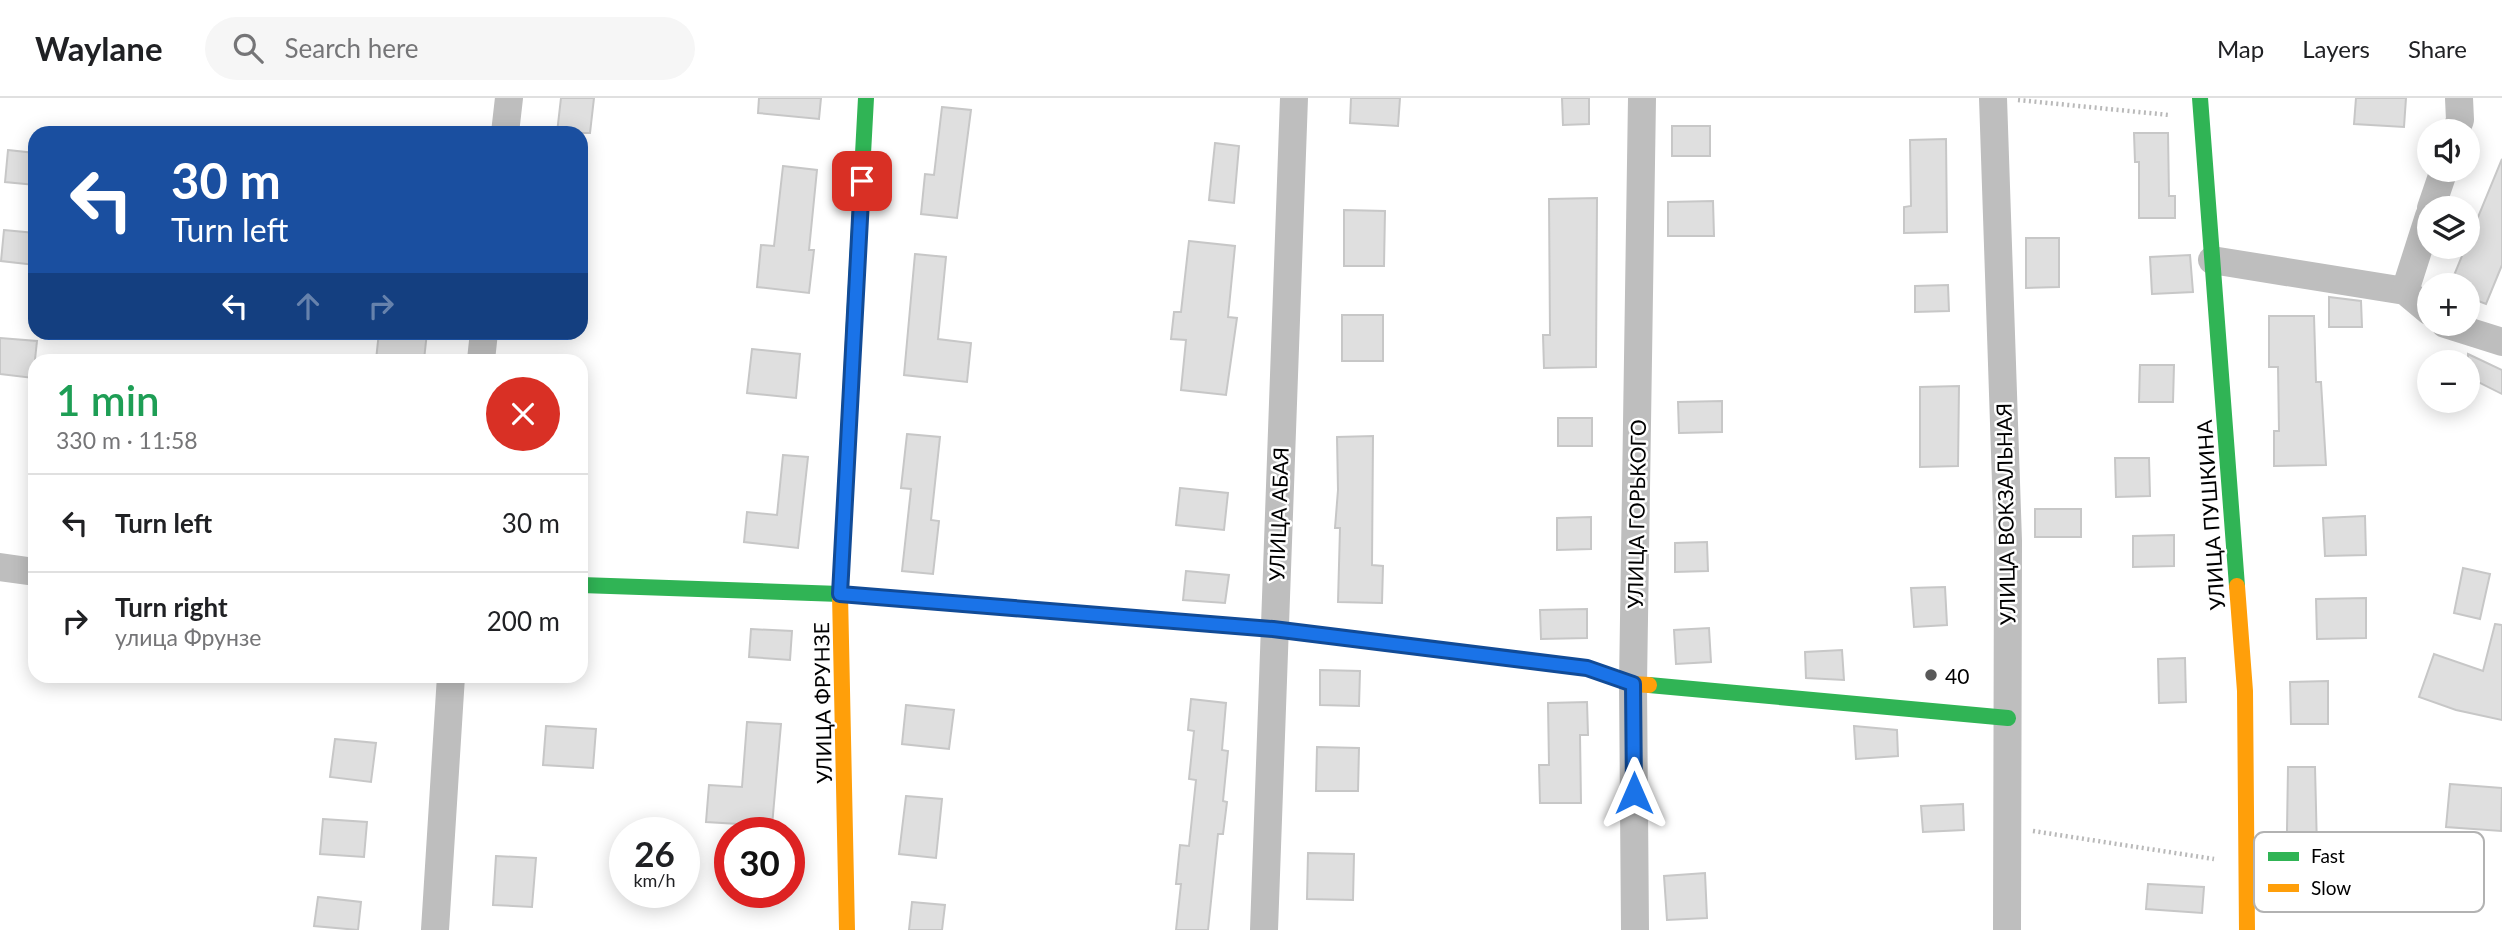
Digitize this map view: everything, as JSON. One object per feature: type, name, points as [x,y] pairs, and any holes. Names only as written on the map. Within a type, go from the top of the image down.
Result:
[{"type":"street","points":[[506,126],[509,98]]},
{"type":"street","name":"УЛИЦА ФРУНЗЕ","points":[[848,930],[840,594],[866,98]]},
{"type":"street","name":"УЛИЦА АБАЯ","points":[[1264,930],[1294,98]]},
{"type":"street","name":"УЛИЦА ГОРЬКОГО","points":[[1635,930],[1633,684],[1642,98]]},
{"type":"street","name":"УЛИЦА ПУШКИНА","points":[[2200,98],[2245,691],[2247,930]]},
{"type":"street","points":[[2459,98],[2460,119]]},
{"type":"street","name":"УЛИЦА ВОКЗАЛЬНАЯ","points":[[2001,99],[2008,541],[2007,930]]},
{"type":"street","points":[[2405,291],[2417,254]]},
{"type":"street","points":[[2212,260],[2405,291],[2417,301]]},
{"type":"street","points":[[2480,335],[2502,342]]},
{"type":"street","points":[[0,567],[28,571]]},
{"type":"street","points":[[588,585],[840,594],[1273,629],[1587,668],[1633,684],[2008,718]]},
{"type":"street","points":[[435,930],[451,683]]},
{"type":"path","points":[[2001,99],[2201,119]]},
{"type":"path","points":[[2007,827],[2246,864]]},
{"type":"building","points":[[561,98],[594,98],[590,133],[588,126],[558,126]]},
{"type":"building","points":[[759,98],[821,98],[819,119],[758,113]]},
{"type":"building","points":[[1351,98],[1400,98],[1398,126],[1350,123]]},
{"type":"building","points":[[1562,98],[1589,98],[1589,124],[1563,125]]},
{"type":"building","points":[[2356,98],[2406,98],[2404,127],[2354,124]]},
{"type":"building","points":[[942,107],[971,110],[957,218],[921,214],[925,174],[934,175]]},
{"type":"building","points":[[1672,126],[1710,126],[1710,156],[1672,156]]},
{"type":"building","points":[[2134,133],[2168,133],[2169,196],[2175,196],[2175,218],[2139,218],[2139,162],[2135,162]]},
{"type":"building","points":[[1946,139],[1947,232],[1904,233],[1904,207],[1911,206],[1910,140]]},
{"type":"building","points":[[1215,143],[1239,146],[1234,203],[1209,200]]},
{"type":"building","points":[[8,150],[28,152],[28,184],[5,182]]},
{"type":"building","points":[[2502,159],[2502,265],[2486,304],[2480,302],[2480,273],[2455,273],[2461,259],[2480,259],[2480,212]]},
{"type":"building","points":[[783,166],[817,170],[809,250],[814,250],[809,293],[757,287],[761,245],[774,246]]},
{"type":"building","points":[[1597,198],[1596,367],[1544,368],[1543,335],[1550,335],[1549,199]]},
{"type":"building","points":[[1713,201],[1714,236],[1668,236],[1668,202]]},
{"type":"building","points":[[1344,210],[1385,211],[1384,266],[1344,266]]},
{"type":"building","points":[[4,230],[28,232],[28,264],[1,261]]},
{"type":"building","points":[[2026,238],[2059,238],[2059,287],[2026,288]]},
{"type":"building","points":[[1189,241],[1235,246],[1228,317],[1237,318],[1226,395],[1181,390],[1186,340],[1171,339],[1174,312],[1181,312]]},
{"type":"building","points":[[915,254],[946,257],[938,339],[971,343],[967,382],[904,375]]},
{"type":"building","points":[[2190,255],[2193,292],[2152,294],[2150,257]]},
{"type":"building","points":[[1948,285],[1949,311],[1915,312],[1915,286]]},
{"type":"building","points":[[2329,297],[2361,301],[2362,327],[2329,327]]},
{"type":"building","points":[[1342,315],[1383,315],[1383,361],[1342,361]]},
{"type":"building","points":[[2269,316],[2314,316],[2316,382],[2321,382],[2326,465],[2274,466],[2274,431],[2279,431],[2278,367],[2269,367]]},
{"type":"building","points":[[0,338],[37,341],[36,354],[28,354],[28,377],[0,374]]},
{"type":"building","points":[[378,340],[426,340],[425,354],[377,354]]},
{"type":"building","points":[[752,349],[800,354],[796,398],[747,393]]},
{"type":"building","points":[[2480,360],[2502,370],[2502,394],[2480,383]]},
{"type":"building","points":[[2140,365],[2174,365],[2173,402],[2139,402]]},
{"type":"building","points":[[1959,386],[1958,466],[1920,467],[1920,387]]},
{"type":"building","points":[[1722,401],[1722,432],[1679,433],[1678,402]]},
{"type":"building","points":[[1558,418],[1592,418],[1592,446],[1558,446]]},
{"type":"building","points":[[907,434],[940,437],[931,520],[939,521],[933,574],[902,571],[911,489],[901,488]]},
{"type":"building","points":[[1373,436],[1372,565],[1383,566],[1382,603],[1338,602],[1340,528],[1335,528],[1338,490],[1337,437]]},
{"type":"building","points":[[783,455],[808,457],[798,548],[744,542],[747,512],[777,515]]},
{"type":"building","points":[[2115,458],[2149,458],[2150,496],[2116,497]]},
{"type":"building","points":[[1180,488],[1228,493],[1224,530],[1176,525]]},
{"type":"building","points":[[2035,509],[2081,509],[2081,537],[2035,537]]},
{"type":"building","points":[[2365,516],[2366,555],[2325,556],[2323,518]]},
{"type":"building","points":[[1591,517],[1591,549],[1557,550],[1557,518]]},
{"type":"building","points":[[2174,535],[2174,566],[2133,567],[2133,536]]},
{"type":"building","points":[[1707,542],[1708,571],[1675,572],[1675,543]]},
{"type":"building","points":[[2463,568],[2490,574],[2480,619],[2454,613]]},
{"type":"building","points":[[1186,571],[1229,575],[1225,603],[1183,600]]},
{"type":"building","points":[[1945,587],[1947,625],[1914,627],[1911,588]]},
{"type":"building","points":[[2366,598],[2366,638],[2317,639],[2316,599]]},
{"type":"building","points":[[1587,609],[1587,638],[1541,639],[1540,610]]},
{"type":"building","points":[[2495,624],[2502,625],[2502,720],[2456,710],[2419,697],[2434,654],[2483,671]]},
{"type":"building","points":[[1709,628],[1711,662],[1676,664],[1674,630]]},
{"type":"building","points":[[751,629],[792,631],[790,660],[749,657]]},
{"type":"building","points":[[1842,650],[1844,680],[1806,678],[1805,652]]},
{"type":"building","points":[[2185,658],[2186,702],[2159,703],[2158,659]]},
{"type":"building","points":[[1320,670],[1360,671],[1359,706],[1320,705]]},
{"type":"building","points":[[2328,681],[2328,724],[2291,724],[2290,682]]},
{"type":"building","points":[[1191,699],[1226,703],[1222,750],[1228,751],[1223,801],[1227,802],[1223,834],[1218,834],[1208,930],[1176,930],[1181,884],[1176,884],[1180,845],[1189,846],[1196,780],[1189,779],[1194,731],[1188,730]]},
{"type":"building","points":[[1587,702],[1588,735],[1580,735],[1581,803],[1540,803],[1539,765],[1549,765],[1548,703]]},
{"type":"building","points":[[906,705],[954,710],[949,749],[902,744]]},
{"type":"building","points":[[747,722],[781,724],[773,817],[714,817],[714,822],[706,822],[709,785],[742,787]]},
{"type":"building","points":[[546,726],[596,729],[593,768],[543,765]]},
{"type":"building","points":[[1854,726],[1897,730],[1898,756],[1856,759]]},
{"type":"building","points":[[335,739],[376,743],[371,782],[330,777]]},
{"type":"building","points":[[1317,747],[1359,748],[1358,791],[1316,791]]},
{"type":"building","points":[[2288,767],[2315,767],[2317,832],[2287,832]]},
{"type":"building","points":[[2450,784],[2502,788],[2501,831],[2446,827]]},
{"type":"building","points":[[906,796],[942,799],[936,858],[899,854]]},
{"type":"building","points":[[1963,804],[1964,830],[1923,832],[1921,806]]},
{"type":"building","points":[[323,819],[367,822],[364,857],[320,854]]},
{"type":"building","points":[[1308,853],[1354,854],[1353,900],[1307,899]]},
{"type":"building","points":[[496,856],[536,858],[532,907],[493,905]]},
{"type":"building","points":[[1705,873],[1707,918],[1667,920],[1664,876]]},
{"type":"building","points":[[2148,884],[2204,887],[2202,913],[2146,909]]},
{"type":"building","points":[[318,897],[361,902],[358,930],[314,926]]},
{"type":"building","points":[[912,902],[945,905],[942,930],[909,930]]},
{"type":"traffic: fast","points":[[853,340],[866,98]]},
{"type":"traffic: fast","points":[[2200,98],[2237,586]]},
{"type":"traffic: fast","points":[[588,585],[840,594],[1196,623]]},
{"type":"traffic: fast","points":[[1649,685],[2008,718]]},
{"type":"traffic: slow","points":[[847,930],[840,594],[853,340]]},
{"type":"traffic: slow","points":[[2237,586],[2245,691],[2247,930]]},
{"type":"traffic: slow","points":[[1196,623],[1273,629],[1587,668],[1633,684],[1649,685]]},
{"type":"place","name":"40","points":[[1931,675]]},
{"type":"route","points":[[862,181],[840,594],[1273,629],[1587,668],[1633,684],[1634,793]]}]
